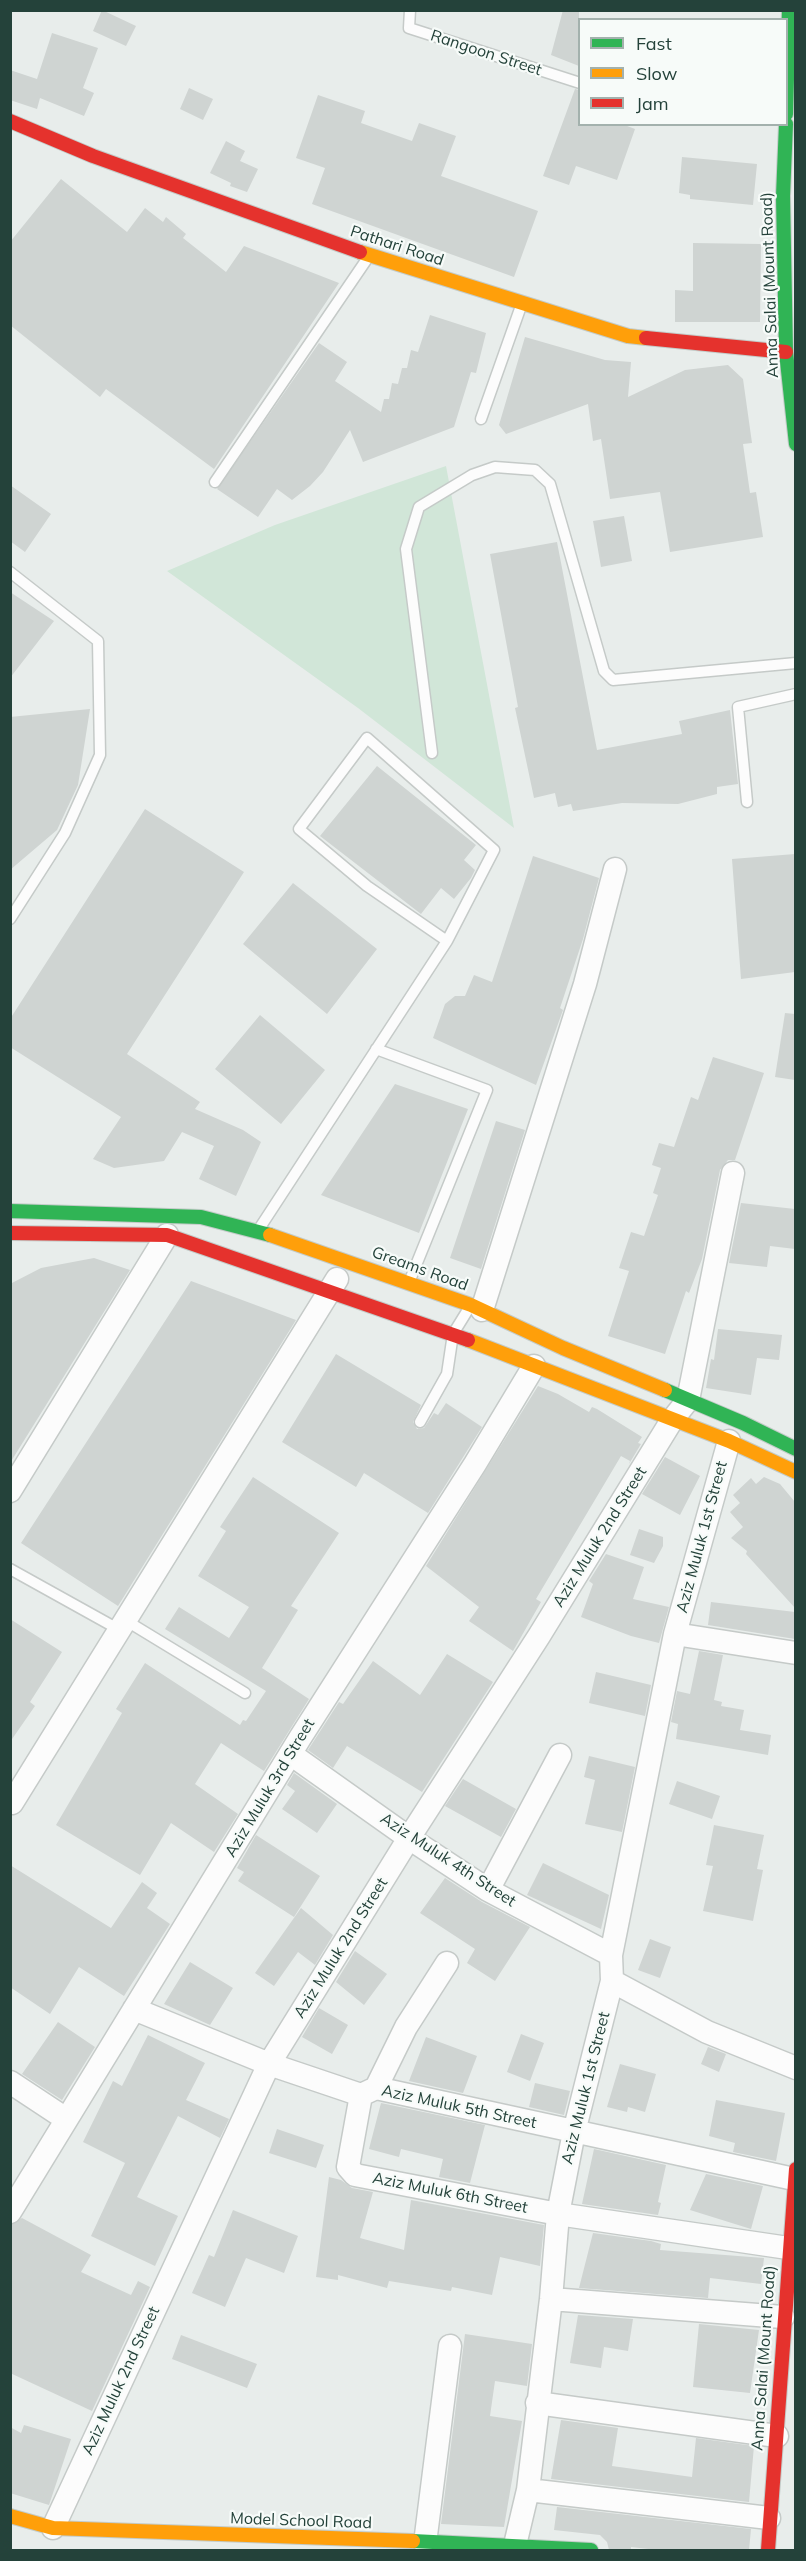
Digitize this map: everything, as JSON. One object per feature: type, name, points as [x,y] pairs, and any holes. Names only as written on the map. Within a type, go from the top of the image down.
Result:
[{"type":"street","points":[[788,45],[789,10]]},
{"type":"street","name":"Pathari Road","points":[[10,121],[93,156],[369,255],[628,336],[786,351]]},
{"type":"street","name":"Anna Salai (Mount Road)","points":[[786,126],[783,196],[786,351],[795,444]]},
{"type":"street","points":[[476,1308],[585,984],[615,869]]},
{"type":"street","points":[[688,1400],[732,1173]]},
{"type":"street","name":"Greams Road","points":[[10,1211],[201,1216],[258,1231],[476,1308],[795,1449]]},
{"type":"street","points":[[10,1233],[167,1234],[453,1334],[729,1441],[795,1472]]},
{"type":"street","points":[[10,1491],[167,1234]]},
{"type":"street","points":[[12,1803],[347,1261]]},
{"type":"street","name":"Aziz Muluk 3rd Street","points":[[10,2212],[534,1366]]},
{"type":"street","name":"Aziz Muluk 2nd Street","points":[[53,2528],[270,2064],[408,1838],[539,1636],[672,1420],[688,1400]]},
{"type":"street","name":"Aziz Muluk 1st Street","points":[[515,2545],[528,2490],[551,2299],[558,2214],[574,2132],[612,1981],[611,1955],[675,1634],[729,1441]]},
{"type":"street","name":"Aziz Muluk 1st Street","points":[[675,1634],[795,1653]]},
{"type":"street","name":"Aziz Muluk 4th Street","points":[[291,1755],[408,1838],[488,1890],[611,1955]]},
{"type":"street","points":[[488,1890],[560,1755]]},
{"type":"street","points":[[369,2091],[406,2027],[447,1964]]},
{"type":"street","points":[[612,1981],[706,2032],[795,2068]]},
{"type":"street","name":"Aziz Muluk 5th Street","points":[[134,2009],[270,2064],[369,2091],[795,2174]]},
{"type":"street","points":[[10,2082],[66,2119]]},
{"type":"street","name":"Aziz Muluk 6th Street","points":[[369,2091],[348,2167],[355,2175],[558,2214]]},
{"type":"street","name":"Anna Salai (Mount Road)","points":[[768,2550],[795,2174]]},
{"type":"street","points":[[558,2214],[788,2248]]},
{"type":"street","points":[[551,2299],[783,2317]]},
{"type":"street","points":[[425,2543],[450,2346]]},
{"type":"street","points":[[537,2403],[777,2436]]},
{"type":"street","points":[[528,2490],[769,2517]]},
{"type":"street","name":"Model School Road","points":[[10,2516],[53,2528],[515,2545],[591,2550]]},
{"type":"lane","name":"Rangoon Street","points":[[410,10],[409,27],[578,83]]},
{"type":"lane","points":[[215,482],[369,255]]},
{"type":"lane","points":[[481,419],[523,303]]},
{"type":"lane","points":[[432,753],[406,549],[419,507],[472,475],[495,467],[536,470],[550,484],[604,671],[613,680],[795,663]]},
{"type":"lane","points":[[10,572],[98,641],[100,755],[65,833],[10,919]]},
{"type":"lane","points":[[747,802],[738,707],[795,694]]},
{"type":"lane","points":[[258,1231],[447,941],[494,850],[367,738],[299,829],[367,886],[447,941]]},
{"type":"lane","points":[[376,1049],[488,1090],[409,1283]]},
{"type":"lane","points":[[420,1422],[447,1374],[453,1334],[476,1308]]},
{"type":"lane","points":[[10,1569],[121,1624],[245,1693]]},
{"type":"green space","points":[[446,466],[514,828],[358,708],[167,571],[275,525]]},
{"type":"building","points":[[102,10],[136,26],[126,46],[93,31]]},
{"type":"building","points":[[563,10],[579,10],[578,66],[551,55]]},
{"type":"building","points":[[52,33],[98,48],[83,88],[94,93],[84,116],[40,98],[37,109],[10,100],[10,70],[37,79]]},
{"type":"building","points":[[189,88],[213,99],[203,120],[180,109]]},
{"type":"building","points":[[575,89],[578,90],[578,126],[627,126],[635,129],[617,180],[576,166],[569,185],[543,176]]},
{"type":"building","points":[[318,95],[365,111],[361,123],[412,141],[419,123],[456,136],[441,176],[538,211],[514,277],[312,204],[325,168],[296,158]]},
{"type":"building","points":[[226,141],[245,151],[240,161],[258,169],[247,192],[230,186],[231,183],[210,173]]},
{"type":"building","points":[[682,157],[757,164],[753,205],[690,199],[690,195],[679,193]]},
{"type":"building","points":[[61,179],[127,232],[145,208],[163,222],[166,217],[186,234],[183,238],[226,272],[244,246],[339,283],[214,469],[106,389],[100,397],[10,325],[10,242]]},
{"type":"building","points":[[693,243],[761,244],[760,322],[675,322],[675,290],[693,291]]},
{"type":"building","points":[[430,315],[486,333],[476,373],[471,372],[454,427],[363,462],[350,430],[323,472],[310,486],[292,500],[277,489],[258,517],[217,489],[319,343],[347,362],[335,381],[381,412],[384,399],[389,399],[392,383],[398,384],[402,368],[407,368],[411,350],[418,352]]},
{"type":"building","points":[[525,337],[605,360],[631,362],[628,397],[685,370],[728,365],[743,379],[752,443],[743,444],[750,493],[756,492],[763,537],[670,552],[660,492],[610,499],[601,439],[593,441],[588,404],[506,434],[499,425]]},
{"type":"building","points":[[10,485],[51,514],[25,552],[10,541]]},
{"type":"building","points":[[624,516],[632,561],[601,567],[593,521]]},
{"type":"building","points":[[557,542],[597,750],[682,734],[679,721],[730,710],[738,784],[717,787],[717,794],[678,804],[622,803],[573,811],[571,804],[558,807],[555,793],[534,798],[515,708],[518,707],[490,554]]},
{"type":"building","points":[[10,592],[54,621],[10,678]]},
{"type":"building","points":[[90,709],[78,785],[57,830],[10,870],[10,717]]},
{"type":"building","points":[[377,766],[476,845],[464,860],[475,870],[471,878],[454,899],[441,888],[421,914],[320,836]]},
{"type":"building","points":[[145,809],[244,872],[127,1054],[200,1102],[195,1109],[243,1130],[261,1142],[236,1196],[199,1179],[214,1146],[182,1132],[164,1161],[114,1168],[93,1159],[121,1117],[10,1047],[10,1019]]},
{"type":"building","points":[[795,854],[795,972],[741,979],[732,859]]},
{"type":"building","points":[[533,856],[599,878],[583,939],[560,1008],[563,1010],[536,1085],[433,1038],[445,1004],[455,996],[465,996],[474,975],[492,982]]},
{"type":"building","points":[[293,883],[377,949],[327,1014],[243,944]]},
{"type":"building","points":[[785,1013],[795,1014],[795,1080],[775,1077]]},
{"type":"building","points":[[260,1015],[325,1070],[281,1124],[215,1069]]},
{"type":"building","points":[[713,1057],[764,1073],[735,1160],[728,1160],[720,1170],[702,1259],[689,1293],[686,1291],[665,1354],[608,1336],[629,1271],[619,1268],[631,1232],[644,1236],[658,1195],[653,1193],[661,1168],[652,1165],[659,1143],[674,1147],[691,1097],[698,1100]]},
{"type":"building","points":[[395,1084],[468,1109],[419,1233],[321,1195]]},
{"type":"building","points":[[496,1121],[525,1130],[481,1269],[450,1258]]},
{"type":"building","points":[[741,1203],[795,1209],[795,1249],[770,1246],[767,1267],[729,1263]]},
{"type":"building","points":[[94,1258],[130,1270],[10,1463],[10,1284],[41,1268]]},
{"type":"building","points":[[191,1281],[296,1320],[118,1606],[21,1543]]},
{"type":"building","points":[[718,1329],[782,1335],[779,1360],[757,1358],[751,1395],[706,1388],[711,1359],[714,1360]]},
{"type":"building","points":[[336,1354],[421,1405],[413,1422],[417,1429],[424,1428],[434,1413],[438,1415],[446,1403],[482,1427],[428,1513],[364,1473],[356,1487],[282,1442]]},
{"type":"building","points":[[538,1386],[558,1394],[589,1412],[592,1407],[597,1409],[642,1437],[638,1443],[641,1444],[629,1464],[630,1461],[621,1456],[536,1599],[541,1602],[513,1651],[469,1621],[479,1607],[426,1566]]},
{"type":"building","points":[[665,1457],[700,1476],[680,1515],[642,1494]]},
{"type":"building","points":[[253,1477],[339,1533],[291,1606],[298,1610],[262,1668],[309,1699],[264,1771],[221,1743],[195,1784],[238,1814],[214,1852],[171,1823],[140,1875],[56,1825],[122,1713],[116,1709],[145,1663],[240,1725],[243,1720],[246,1721],[266,1691],[165,1629],[179,1607],[229,1638],[249,1607],[198,1576],[226,1531],[220,1527]]},
{"type":"building","points":[[764,1477],[780,1484],[795,1502],[795,1608],[746,1554],[747,1551],[731,1538],[743,1527],[730,1512],[740,1503],[733,1495],[751,1478],[756,1484]]},
{"type":"building","points":[[639,1529],[663,1537],[663,1546],[654,1563],[630,1555]]},
{"type":"building","points":[[606,1554],[644,1567],[633,1599],[669,1607],[659,1643],[631,1636],[581,1617],[593,1584],[589,1581]]},
{"type":"building","points":[[711,1602],[795,1612],[795,1639],[708,1625]]},
{"type":"building","points":[[10,1619],[62,1652],[30,1702],[35,1706],[10,1742]]},
{"type":"building","points":[[699,1651],[723,1655],[714,1700],[722,1702],[721,1706],[744,1710],[740,1730],[771,1735],[768,1755],[676,1739],[678,1724],[671,1722],[677,1691],[690,1694]]},
{"type":"building","points":[[447,1654],[493,1682],[422,1792],[347,1746],[333,1768],[308,1750],[339,1702],[343,1704],[373,1661],[420,1695]]},
{"type":"building","points":[[596,1672],[651,1685],[645,1716],[589,1703]]},
{"type":"building","points":[[589,1756],[635,1767],[622,1832],[585,1824],[595,1780],[584,1777]]},
{"type":"building","points":[[294,1773],[337,1804],[317,1833],[282,1809],[295,1791],[287,1785]]},
{"type":"building","points":[[463,1779],[516,1809],[501,1837],[445,1806]]},
{"type":"building","points":[[677,1781],[720,1796],[712,1819],[669,1804]]},
{"type":"building","points":[[714,1825],[764,1835],[757,1869],[763,1870],[753,1921],[703,1911],[713,1866],[706,1865]]},
{"type":"building","points":[[256,1835],[320,1876],[294,1917],[238,1881],[244,1872],[237,1868]]},
{"type":"building","points":[[543,1863],[609,1895],[601,1929],[527,1895]]},
{"type":"building","points":[[10,1865],[111,1928],[142,1882],[157,1893],[147,1908],[170,1924],[124,1996],[79,1967],[50,2014],[10,1987]]},
{"type":"building","points":[[445,1878],[482,1902],[530,1927],[495,1981],[467,1963],[475,1949],[420,1913]]},
{"type":"building","points":[[301,1908],[333,1935],[315,1965],[298,1952],[274,1986],[255,1973]]},
{"type":"building","points":[[650,1939],[671,1947],[660,1978],[638,1970]]},
{"type":"building","points":[[355,1951],[387,1974],[364,2005],[336,1982]]},
{"type":"building","points":[[190,1962],[233,1988],[210,2025],[164,2004]]},
{"type":"building","points":[[319,2008],[348,2025],[332,2054],[302,2037]]},
{"type":"building","points":[[58,2022],[95,2047],[62,2100],[22,2074]]},
{"type":"building","points":[[521,2034],[544,2043],[530,2081],[507,2072]]},
{"type":"building","points":[[148,2035],[205,2063],[186,2100],[229,2119],[220,2138],[178,2116],[137,2197],[178,2216],[155,2266],[91,2236],[125,2163],[83,2142],[113,2081],[122,2086]]},
{"type":"building","points":[[426,2037],[477,2056],[463,2093],[409,2081]]},
{"type":"building","points":[[708,2047],[726,2054],[719,2072],[701,2064]]},
{"type":"building","points":[[620,2064],[656,2074],[645,2112],[628,2107],[627,2112],[607,2107]]},
{"type":"building","points":[[535,2083],[570,2091],[564,2115],[529,2107]]},
{"type":"building","points":[[716,2100],[785,2113],[776,2161],[733,2152],[735,2143],[709,2136]]},
{"type":"building","points":[[381,2103],[485,2125],[470,2183],[439,2177],[443,2159],[401,2149],[399,2157],[369,2149]]},
{"type":"building","points":[[277,2129],[324,2145],[316,2168],[269,2153]]},
{"type":"building","points":[[594,2149],[666,2165],[658,2202],[661,2203],[658,2215],[582,2204]]},
{"type":"building","points":[[706,2174],[763,2186],[751,2229],[690,2210]]},
{"type":"building","points":[[329,2177],[341,2180],[352,2188],[373,2192],[360,2238],[404,2250],[411,2200],[544,2225],[540,2266],[500,2257],[492,2295],[452,2287],[451,2291],[389,2281],[387,2288],[338,2275],[338,2280],[316,2277]]},
{"type":"building","points":[[233,2210],[298,2236],[284,2273],[246,2258],[225,2307],[192,2293],[209,2255],[214,2257]]},
{"type":"building","points":[[22,2218],[91,2255],[81,2272],[131,2295],[138,2281],[150,2287],[92,2411],[10,2373],[10,2225]]},
{"type":"building","points":[[593,2233],[651,2241],[661,2244],[660,2250],[764,2258],[761,2284],[710,2278],[708,2298],[579,2288]]},
{"type":"building","points":[[578,2315],[633,2319],[628,2351],[604,2347],[601,2368],[570,2363]]},
{"type":"building","points":[[699,2324],[759,2330],[750,2393],[693,2387]]},
{"type":"building","points":[[465,2334],[532,2344],[527,2386],[495,2381],[490,2416],[522,2421],[504,2527],[441,2524]]},
{"type":"building","points":[[181,2335],[257,2364],[247,2388],[172,2359]]},
{"type":"building","points":[[561,2420],[618,2428],[612,2466],[692,2477],[696,2438],[754,2446],[749,2502],[551,2479]]},
{"type":"building","points":[[24,2425],[71,2439],[49,2505],[10,2493],[10,2427],[21,2433]]},
{"type":"building","points":[[557,2507],[751,2529],[749,2550],[657,2550],[631,2547],[631,2550],[609,2550],[607,2542],[600,2535],[554,2530]]},
{"type":"traffic: fast","points":[[788,45],[789,10]]},
{"type":"traffic: fast","points":[[786,126],[783,196],[786,352],[796,444]]},
{"type":"traffic: fast","points":[[10,1211],[201,1217],[270,1235]]},
{"type":"traffic: fast","points":[[665,1390],[743,1423],[796,1449]]},
{"type":"traffic: fast","points":[[413,2541],[591,2550]]},
{"type":"traffic: slow","points":[[360,252],[628,336],[646,338]]},
{"type":"traffic: slow","points":[[270,1235],[471,1305],[563,1348],[665,1390]]},
{"type":"traffic: slow","points":[[468,1340],[729,1441],[796,1472]]},
{"type":"traffic: slow","points":[[10,2516],[53,2528],[413,2541]]},
{"type":"traffic: jam","points":[[10,121],[93,156],[360,252]]},
{"type":"traffic: jam","points":[[646,338],[786,352]]},
{"type":"traffic: jam","points":[[10,1233],[167,1235],[468,1340]]},
{"type":"traffic: jam","points":[[768,2550],[796,2169]]}]
